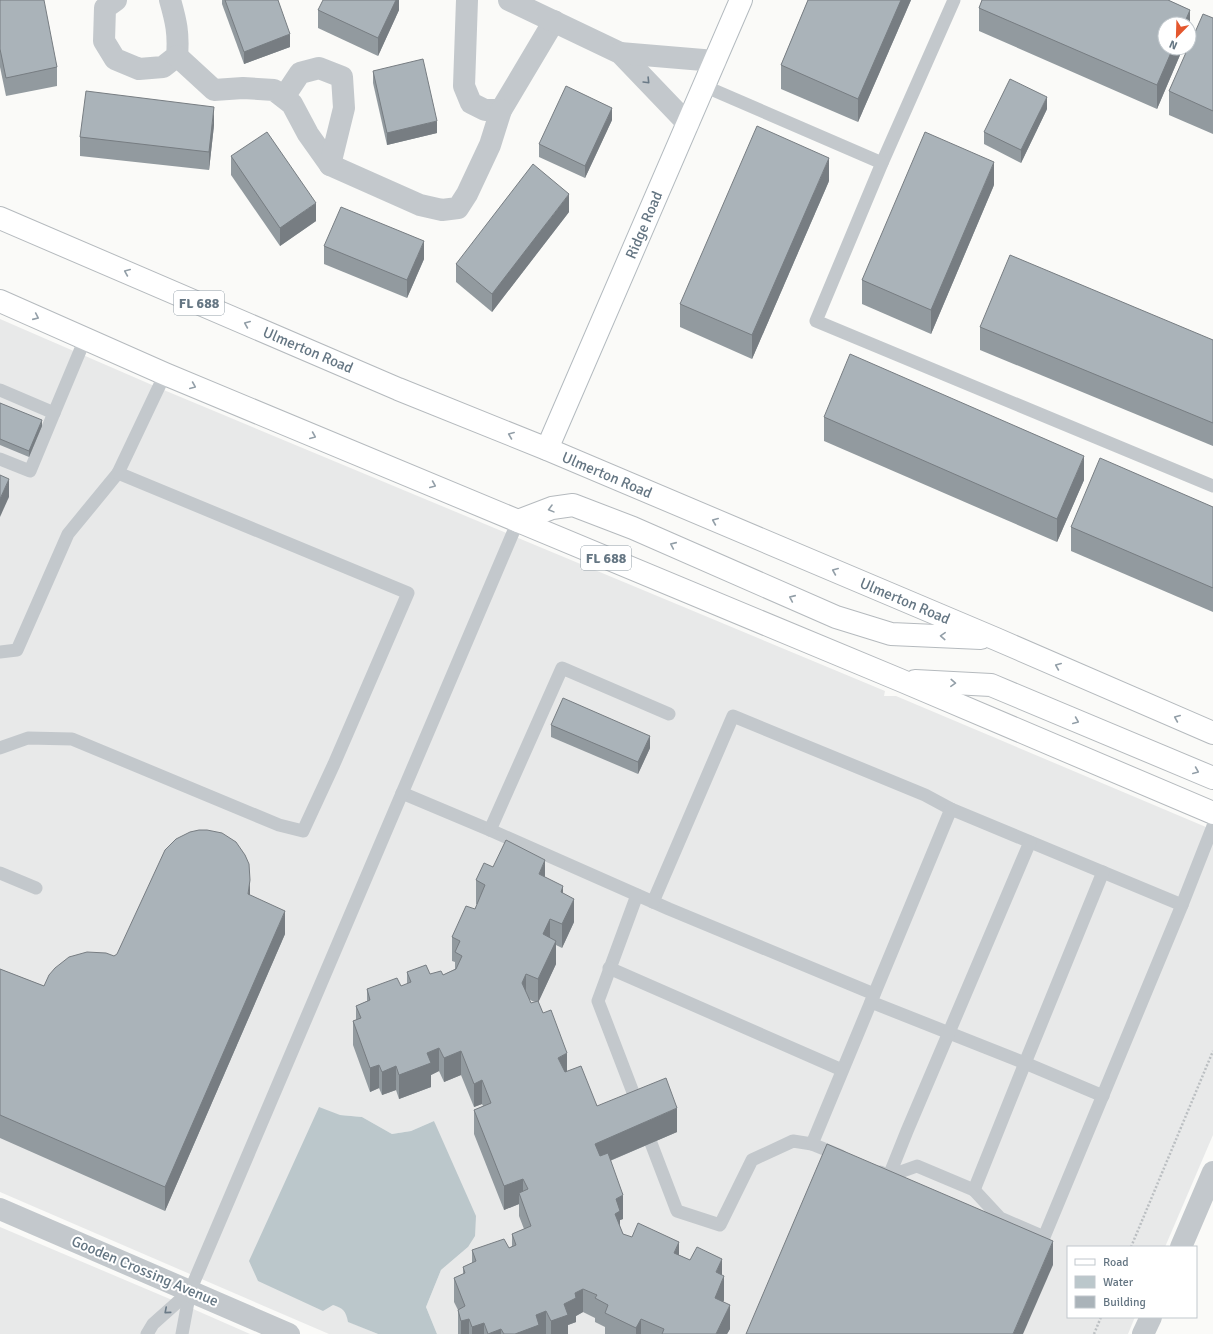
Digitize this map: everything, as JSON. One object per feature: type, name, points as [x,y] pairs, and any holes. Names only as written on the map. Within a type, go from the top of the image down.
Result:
[{"type":"main road","name":"Ridge Road","points":[[547,449],[741,0]]},
{"type":"main road","name":"Ulmerton Road","points":[[0,218],[398,389],[547,449],[996,639],[1213,733]]},
{"type":"main road","name":"FL 688","points":[[0,301],[165,374],[900,680],[1213,813]]},
{"type":"main road","points":[[518,521],[552,508],[573,505],[633,528],[836,617],[891,634],[996,639]]},
{"type":"main road","points":[[900,680],[991,685],[1213,778]]},
{"type":"street","points":[[116,0],[104,8],[104,41],[115,59],[139,69],[163,67],[177,56],[178,39],[176,21],[170,0]]},
{"type":"street","points":[[467,0],[464,86],[471,104],[484,110],[501,110]]},
{"type":"street","points":[[509,0],[620,53],[688,124]]},
{"type":"street","points":[[177,56],[214,90],[243,88],[274,90],[292,104],[308,134],[330,165],[420,205],[442,210],[458,208],[467,194],[490,145],[501,110],[554,21]]},
{"type":"street","points":[[620,53],[715,61]]},
{"type":"street","points":[[284,97],[300,73],[319,68],[342,77],[344,108],[330,165]]},
{"type":"street","points":[[1181,1246],[1213,1172]]},
{"type":"street","name":"Gooden Crossing Avenue","points":[[0,1209],[289,1334]]},
{"type":"street","points":[[1143,1334],[1151,1318]]},
{"type":"lane","points":[[954,0],[882,163],[816,321],[1213,486]]},
{"type":"lane","points":[[704,86],[882,163]]},
{"type":"lane","points":[[0,458],[19,460],[30,471],[85,339]]},
{"type":"lane","points":[[0,652],[16,650],[68,534],[118,473],[165,374]]},
{"type":"lane","points":[[0,390],[14,402],[38,412],[54,413]]},
{"type":"lane","points":[[0,748],[28,738],[72,739],[279,825],[303,831],[334,764],[408,593],[118,473]]},
{"type":"lane","points":[[182,1334],[190,1291],[518,521]]},
{"type":"lane","points":[[490,830],[562,668],[669,714]]},
{"type":"lane","points":[[654,902],[733,716],[925,795],[951,809],[1182,905]]},
{"type":"lane","points":[[402,793],[490,830],[949,1032],[1103,1096]]},
{"type":"lane","points":[[812,1144],[951,809]]},
{"type":"lane","points":[[868,1168],[889,1176],[917,1166],[974,1190],[1000,1218],[1044,1237],[1182,905],[1213,826]]},
{"type":"lane","points":[[889,1176],[1030,842]]},
{"type":"lane","points":[[974,1190],[1103,872]]},
{"type":"lane","points":[[0,873],[36,888]]},
{"type":"lane","points":[[637,895],[598,1001],[641,1112]]},
{"type":"lane","points":[[610,968],[842,1070]]},
{"type":"lane","points":[[651,1143],[677,1211],[720,1225],[752,1160],[793,1141],[812,1144],[854,1162]]},
{"type":"lane","points":[[147,1334],[152,1324],[190,1291]]},
{"type":"path","points":[[1131,1246],[1213,1051]]},
{"type":"path","points":[[1094,1334],[1101,1318]]},
{"type":"shaded area","points":[[0,319],[159,388],[885,691],[884,696],[896,696],[1213,830],[1213,1135],[1165,1246],[1067,1246],[1067,1318],[1135,1318],[1128,1334],[437,1334],[426,1307],[441,1270],[468,1247],[434,1121],[411,1131],[392,1134],[362,1117],[340,1115],[333,1305],[342,1308],[347,1314],[349,1322],[378,1334],[329,1334],[0,1192]]},
{"type":"shaded area","points":[[0,1227],[184,1305],[250,1334],[0,1334]]},
{"type":"water","points":[[319,1107],[340,1115],[362,1117],[392,1134],[411,1131],[434,1121],[476,1216],[475,1236],[468,1247],[441,1270],[426,1307],[437,1334],[378,1334],[348,1322],[344,1310],[339,1307],[333,1305],[323,1311],[258,1281],[249,1261]]},
{"type":"building","points":[[0,0],[44,0],[57,67],[6,78],[0,49]]},
{"type":"building","points":[[225,0],[278,0],[290,34],[244,52]]},
{"type":"building","points":[[323,0],[396,0],[378,38],[318,10]]},
{"type":"building","points":[[808,0],[901,0],[858,99],[781,65]]},
{"type":"building","points":[[982,0],[1168,0],[1190,10],[1187,16],[1157,16],[1157,56],[1170,56],[1157,85],[979,8]]},
{"type":"building","points":[[1203,14],[1213,18],[1213,111],[1169,91],[1184,56],[1197,56],[1197,28]]},
{"type":"building","points":[[423,59],[437,121],[387,133],[373,71]]},
{"type":"building","points":[[1010,79],[1047,97],[1021,150],[984,132]]},
{"type":"building","points":[[566,86],[612,108],[585,166],[539,144]]},
{"type":"building","points":[[86,91],[214,107],[209,152],[80,137]]},
{"type":"building","points":[[757,126],[829,158],[752,335],[680,304]]},
{"type":"building","points":[[267,132],[316,203],[280,228],[231,156]]},
{"type":"building","points":[[925,132],[994,162],[931,310],[862,280]]},
{"type":"building","points":[[533,164],[569,194],[492,294],[456,264]]},
{"type":"building","points":[[341,207],[424,241],[407,280],[324,246]]},
{"type":"building","points":[[1010,255],[1213,340],[1213,423],[980,327]]},
{"type":"building","points":[[850,354],[1084,456],[1057,519],[824,417]]},
{"type":"building","points":[[0,403],[42,420],[29,451],[0,439]]},
{"type":"building","points":[[1100,458],[1213,507],[1213,588],[1071,527]]},
{"type":"building","points":[[0,475],[9,479],[0,499]]},
{"type":"building","points":[[563,698],[650,736],[638,762],[551,725]]},
{"type":"building","points":[[199,830],[222,833],[236,842],[249,864],[250,880],[248,894],[285,911],[165,1187],[0,1115],[0,969],[44,986],[49,975],[55,968],[69,957],[87,952],[106,953],[114,956],[117,954],[165,850],[176,839],[190,832]]},
{"type":"building","points":[[506,840],[545,860],[539,874],[563,886],[561,892],[574,899],[562,924],[550,919],[543,934],[556,941],[538,979],[526,974],[522,983],[531,1003],[538,1001],[543,1013],[551,1010],[567,1053],[558,1058],[565,1072],[581,1066],[597,1106],[666,1078],[677,1108],[595,1144],[600,1156],[608,1153],[623,1195],[616,1199],[620,1211],[615,1214],[623,1234],[632,1237],[638,1223],[679,1242],[674,1253],[690,1260],[697,1247],[722,1259],[716,1272],[724,1276],[715,1298],[730,1305],[716,1334],[662,1334],[664,1329],[641,1319],[636,1328],[605,1313],[608,1305],[595,1298],[597,1295],[583,1289],[575,1293],[576,1298],[564,1304],[568,1315],[551,1321],[546,1311],[536,1315],[539,1325],[515,1334],[504,1334],[501,1329],[488,1334],[484,1323],[472,1327],[469,1319],[461,1321],[458,1310],[465,1306],[454,1278],[465,1273],[463,1267],[476,1261],[472,1250],[504,1239],[509,1248],[516,1245],[512,1234],[531,1226],[519,1193],[528,1189],[523,1179],[504,1186],[474,1110],[491,1103],[482,1080],[474,1084],[461,1051],[444,1058],[439,1048],[427,1053],[431,1063],[399,1075],[396,1066],[382,1072],[379,1065],[370,1068],[353,1021],[361,1018],[356,1006],[370,1000],[367,989],[397,978],[401,986],[411,982],[407,972],[426,965],[430,974],[441,971],[443,975],[456,969],[462,956],[455,952],[460,941],[452,937],[466,906],[475,909],[485,885],[476,880],[484,863],[493,867]]},
{"type":"building","points":[[827,1144],[1053,1241],[1013,1334],[746,1334]]}]
